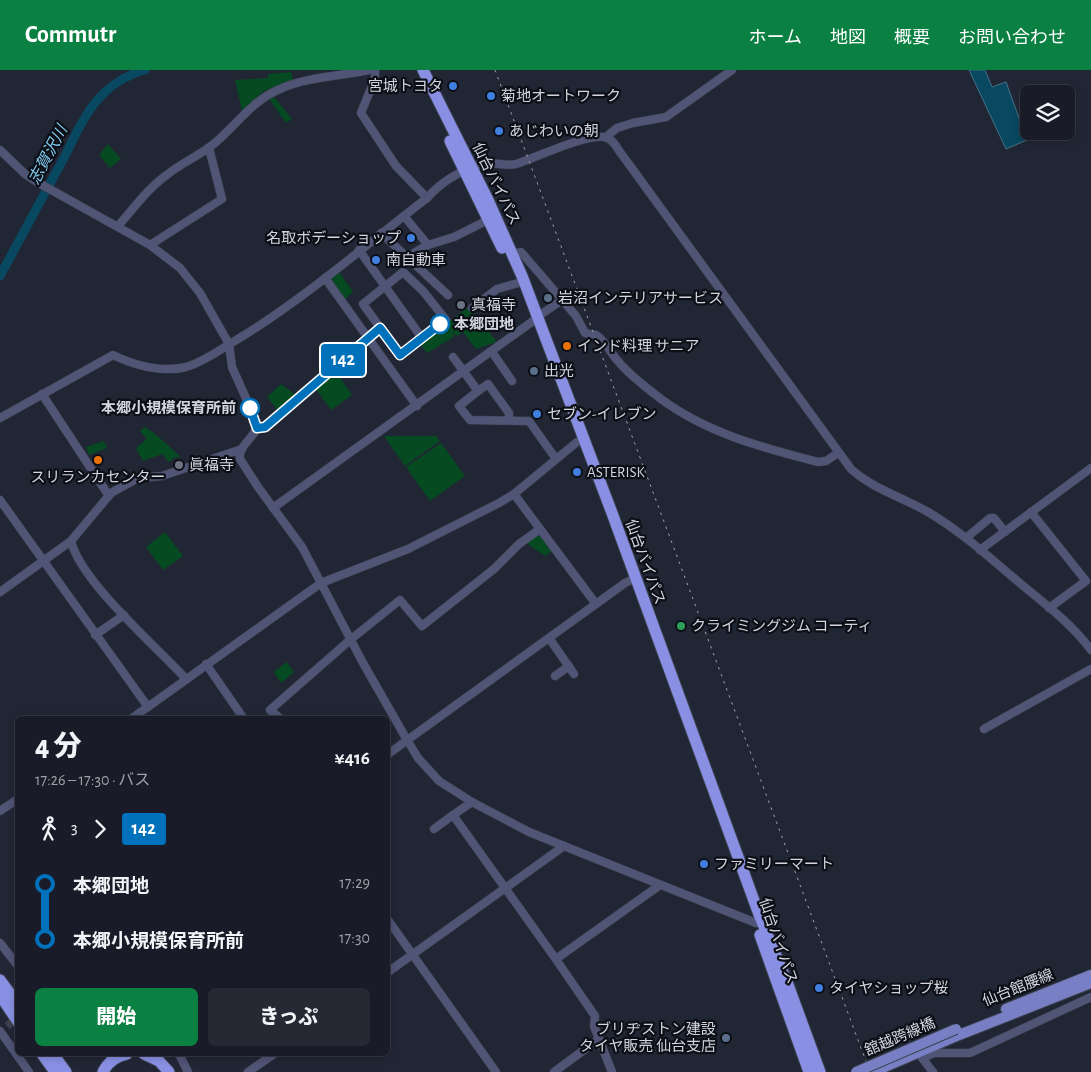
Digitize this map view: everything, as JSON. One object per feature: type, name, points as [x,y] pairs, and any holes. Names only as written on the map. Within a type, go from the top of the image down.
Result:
[{"type":"highway","name":"仙台バイパス","points":[[415,70],[513,254],[577,442],[632,579],[809,1072]]},
{"type":"highway","name":"仙台バイパス","points":[[423,70],[468,169],[488,220],[535,319],[820,1072]]},
{"type":"highway","points":[[0,971],[15,989]]},
{"type":"highway","points":[[0,980],[15,1000]]},
{"type":"highway","points":[[0,995],[14,1022]]},
{"type":"highway","points":[[39,1056],[50,1072]]},
{"type":"highway","points":[[43,1056],[55,1072]]},
{"type":"highway","points":[[55,1056],[66,1072]]},
{"type":"highway","points":[[103,1072],[110,1062],[122,1056]]},
{"type":"highway","points":[[148,1056],[159,1061],[169,1072]]},
{"type":"highway","points":[[162,1056],[168,1061],[175,1072]]},
{"type":"main road","name":"仙台館腰線","points":[[958,1032],[1091,975]]},
{"type":"main road","name":"仙台館腰線","points":[[958,1032],[1091,983]]},
{"type":"main road","name":"舘越跨線橋","points":[[856,1072],[958,1032]]},
{"type":"main road","name":"舘越跨線橋","points":[[873,1072],[958,1032]]},
{"type":"street","points":[[118,226],[149,189],[167,174],[209,148],[226,134],[248,110],[271,93],[307,81],[369,70]]},
{"type":"street","points":[[375,70],[375,78],[361,113],[396,166],[427,198]]},
{"type":"street","points":[[606,138],[617,128],[632,123],[666,117],[732,70]]},
{"type":"street","points":[[0,418],[113,355],[146,368],[172,369],[196,364],[256,328],[325,278],[427,198],[436,187],[447,179],[488,162],[513,164],[590,138],[606,138],[613,142],[851,469],[860,478],[873,486],[926,511],[966,538],[1076,631],[1091,650]]},
{"type":"street","points":[[150,245],[222,199],[209,148]]},
{"type":"street","points":[[0,150],[24,174],[150,245],[166,256],[190,279],[229,344],[232,368],[256,423],[257,428],[242,449],[240,459],[302,547],[350,640],[407,740],[418,758],[439,781],[472,802],[529,832],[756,923]]},
{"type":"street","points":[[404,216],[428,245]]},
{"type":"street","points":[[407,257],[428,245],[454,237],[488,220]]},
{"type":"street","points":[[381,233],[448,295]]},
{"type":"street","points":[[359,250],[422,338]]},
{"type":"street","points":[[513,254],[521,252],[576,316],[585,333],[598,335],[622,366],[633,376],[691,419],[765,448],[818,462],[826,461],[838,453]]},
{"type":"street","points":[[403,272],[423,291],[446,320],[400,355],[363,304],[385,286],[403,272]]},
{"type":"street","points":[[325,278],[417,406]]},
{"type":"street","points":[[423,291],[432,281]]},
{"type":"street","points":[[472,308],[497,289],[518,283]]},
{"type":"street","points":[[274,508],[562,300]]},
{"type":"street","points":[[257,428],[265,427],[380,328]]},
{"type":"street","points":[[492,352],[512,381]]},
{"type":"street","points":[[453,357],[478,391]]},
{"type":"street","points":[[509,420],[509,413],[488,384],[459,406],[470,420],[529,421],[556,459]]},
{"type":"street","points":[[42,394],[109,496]]},
{"type":"street","points":[[135,716],[321,583],[408,549],[469,519],[514,494],[577,442]]},
{"type":"street","points":[[0,592],[71,541],[117,488],[138,478],[162,476],[242,449]]},
{"type":"street","points":[[980,550],[1091,468]]},
{"type":"street","points":[[514,494],[596,604]]},
{"type":"street","points":[[0,500],[95,635],[148,706]]},
{"type":"street","points":[[1031,512],[1086,581],[1050,608]]},
{"type":"street","points":[[966,538],[990,518],[994,518],[1005,532]]},
{"type":"street","points":[[277,716],[270,710],[350,640],[400,600],[422,626],[494,569],[519,544],[540,529]]},
{"type":"street","points":[[71,541],[80,563],[99,588],[186,679]]},
{"type":"street","points":[[390,753],[632,579]]},
{"type":"street","points":[[95,635],[124,615]]},
{"type":"street","points":[[549,638],[574,674]]},
{"type":"street","points":[[206,664],[242,716]]},
{"type":"street","points":[[555,676],[568,666]]},
{"type":"street","points":[[984,729],[1091,670]]},
{"type":"street","points":[[0,811],[15,801]]},
{"type":"street","points":[[434,829],[472,802]]},
{"type":"street","points":[[453,815],[595,1016],[594,1026],[612,1072]]},
{"type":"street","points":[[390,971],[564,846]]},
{"type":"street","points":[[556,959],[660,885]]},
{"type":"street","points":[[390,923],[496,1072]]},
{"type":"street","points":[[0,943],[15,962]]},
{"type":"street","points":[[933,1072],[922,1058],[934,1053],[970,1053],[1091,997]]},
{"type":"street","points":[[14,1022],[0,1031],[15,1052]]},
{"type":"street","points":[[554,1072],[599,1039]]},
{"type":"street","points":[[18,1056],[29,1072]]},
{"type":"street","points":[[181,1056],[188,1072]]},
{"type":"street","points":[[248,1072],[271,1056]]},
{"type":"green space","points":[[291,72],[293,80],[264,91],[242,111],[235,80],[268,78],[268,74]]},
{"type":"green space","points":[[275,98],[292,119],[286,123],[269,99]]},
{"type":"green space","points":[[108,144],[121,159],[110,168],[99,155]]},
{"type":"green space","points":[[339,272],[353,292],[343,301],[328,281]]},
{"type":"green space","points":[[468,307],[497,342],[476,349],[463,332],[457,336],[451,330],[455,336],[427,353],[420,344]]},
{"type":"green space","points":[[335,370],[352,395],[331,410],[315,388]]},
{"type":"green space","points":[[281,384],[297,396],[279,412],[267,397]]},
{"type":"green space","points":[[145,427],[180,456],[169,462],[162,454],[143,461],[136,448],[147,439],[140,431]]},
{"type":"green space","points":[[384,436],[436,436],[440,441],[405,466]]},
{"type":"green space","points":[[104,441],[107,448],[89,455],[86,447]]},
{"type":"green space","points":[[441,443],[465,476],[430,501],[406,467]]},
{"type":"green space","points":[[165,532],[183,556],[163,570],[146,547]]},
{"type":"green space","points":[[539,534],[552,551],[545,556],[526,543]]},
{"type":"green space","points":[[287,662],[294,672],[281,683],[274,672]]},
{"type":"water","points":[[969,70],[985,70],[992,87],[1006,82],[1020,121],[1020,140],[1027,140],[1006,149]]},
{"type":"waterway","name":"志賀沢川","points":[[0,276],[87,113],[105,92],[117,83],[130,75],[145,70]]},
{"type":"tunnel","points":[[7,1026],[15,1020]]},
{"type":"railway","points":[[495,70],[870,1072]]},
{"type":"bus line","name":"142","points":[[250,408],[257,428],[265,427],[380,328],[400,355],[440,324]]},
{"type":"place","name":"宮城トヨタ","points":[[453,86]]},
{"type":"place","name":"菊地オートワーク","points":[[491,96]]},
{"type":"place","name":"あじわいの朝","points":[[499,131]]},
{"type":"place","name":"名取ボデーショップ","points":[[411,238]]},
{"type":"place","name":"南自動車","points":[[376,260]]},
{"type":"place","name":"岩沼インテリアサービス","points":[[548,298]]},
{"type":"place","name":"真福寺","points":[[461,305]]},
{"type":"place","name":"本郷団地","points":[[440,324]]},
{"type":"place","name":"インド料理 サニア","points":[[567,346]]},
{"type":"place","name":"出光","points":[[534,371]]},
{"type":"place","name":"本郷小規模保育所前","points":[[250,408]]},
{"type":"place","name":"セブン-イレブン","points":[[537,414]]},
{"type":"place","name":"スリランカセンター","points":[[98,460]]},
{"type":"place","name":"眞福寺","points":[[179,465]]},
{"type":"place","name":"ASTERISK","points":[[577,472]]},
{"type":"place","name":"クライミングジム コーティ","points":[[681,626]]},
{"type":"place","name":"ファミリーマート","points":[[704,864]]},
{"type":"place","name":"タイヤショップ桜","points":[[819,988]]},
{"type":"place","name":"ブリヂストン建設 タイヤ販売 仙台支店","points":[[726,1038]]}]
